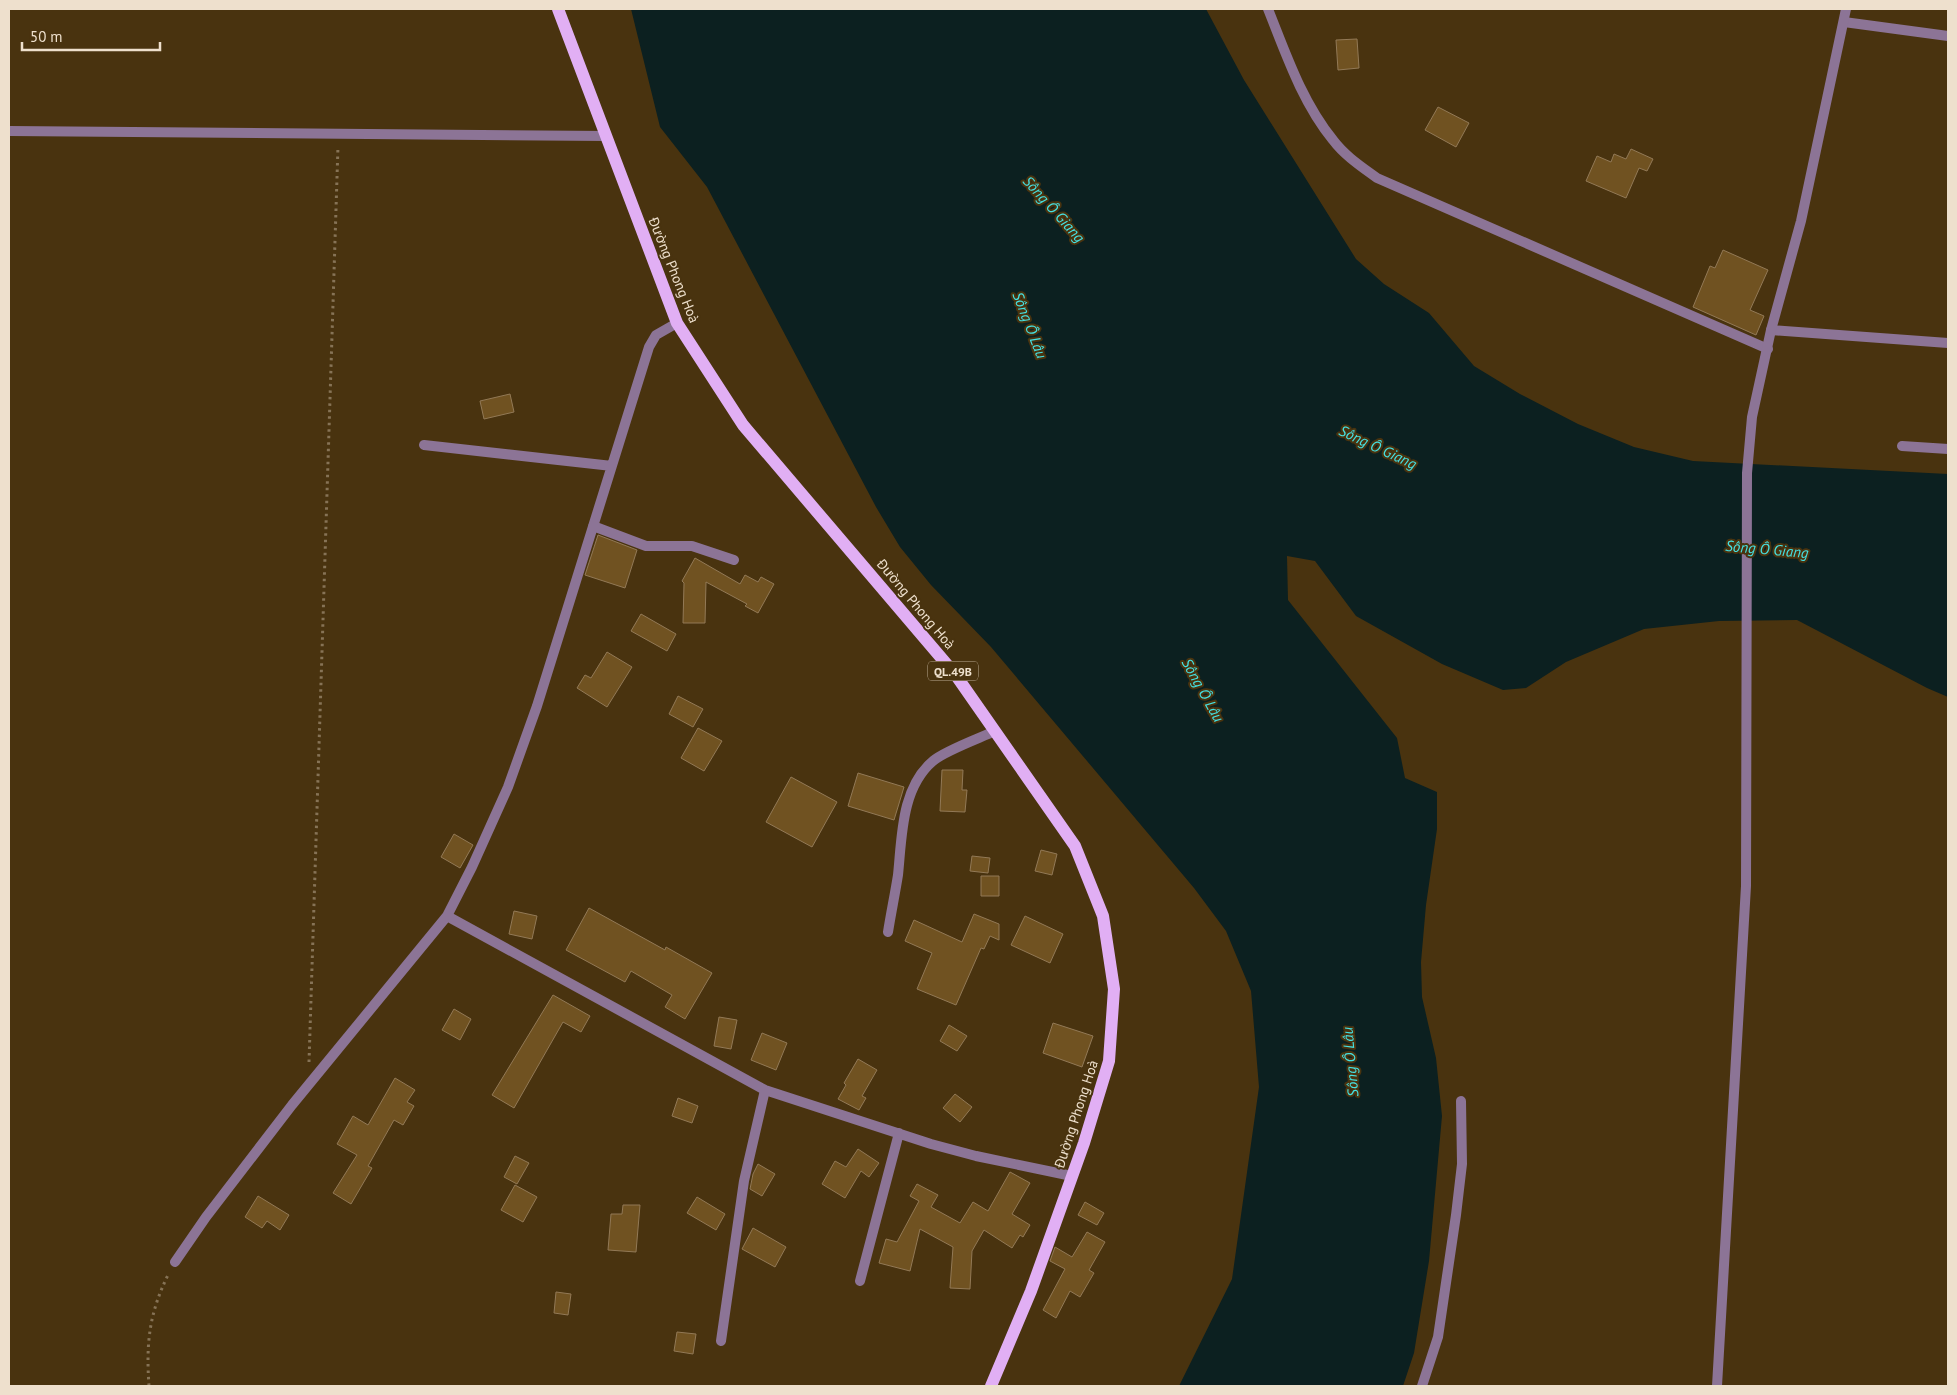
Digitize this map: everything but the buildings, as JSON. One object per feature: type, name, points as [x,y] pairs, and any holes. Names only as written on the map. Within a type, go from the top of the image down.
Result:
[{"type":"main road","name":"Đường Phong Hoà","points":[[558,9],[678,323],[743,425],[955,674],[1075,846],[1103,916],[1114,989],[1109,1061],[1072,1176],[1031,1291],[991,1386]]},
{"type":"street","points":[[1268,9],[1308,102],[1333,140],[1353,160],[1377,178],[1768,349]]},
{"type":"street","points":[[1717,1386],[1746,886],[1747,472],[1749,436],[1771,330],[1801,221],[1846,9]]},
{"type":"street","points":[[1844,22],[1948,36]]},
{"type":"street","points":[[9,131],[606,136]]},
{"type":"street","points":[[175,1262],[206,1217],[292,1105],[447,916],[476,860],[508,787],[537,706],[649,347],[656,335],[678,323]]},
{"type":"street","points":[[1771,330],[1948,343]]},
{"type":"street","points":[[424,445],[612,466]]},
{"type":"street","points":[[1902,446],[1948,449]]},
{"type":"street","points":[[593,526],[646,546],[692,546],[734,560]]},
{"type":"street","points":[[888,932],[898,876],[903,824],[913,788],[934,759],[995,731]]},
{"type":"street","points":[[447,916],[765,1090],[931,1144],[976,1156],[1072,1176]]},
{"type":"street","points":[[721,1341],[744,1181],[765,1090]]},
{"type":"street","points":[[1422,1386],[1438,1336],[1456,1215],[1462,1157],[1461,1101]]},
{"type":"street","points":[[860,1281],[899,1133]]},
{"type":"path","points":[[308,1068],[310,1056],[338,133]]},
{"type":"path","points":[[149,1386],[147,1360],[148,1333],[160,1291],[175,1262]]},
{"type":"water","points":[[631,9],[1206,9],[1244,80],[1356,259],[1384,284],[1429,313],[1474,366],[1520,394],[1578,424],[1634,447],[1693,461],[1948,474],[1948,697],[1927,688],[1797,620],[1719,621],[1644,629],[1566,662],[1526,688],[1503,690],[1442,664],[1356,616],[1315,561],[1287,556],[1288,600],[1397,738],[1405,778],[1437,792],[1437,829],[1426,905],[1421,962],[1422,997],[1436,1058],[1442,1116],[1429,1261],[1414,1353],[1403,1386],[1179,1386],[1232,1279],[1259,1087],[1251,991],[1226,931],[1194,888],[991,647],[931,585],[900,547],[876,507],[707,187],[660,127]]},
{"type":"water label","name":"Sông Ô Giang","points":[[1054,209]]},
{"type":"water label","name":"Sông Ô Lâu","points":[[1030,325]]},
{"type":"water label","name":"Sông Ô Giang","points":[[1378,447]]},
{"type":"water label","name":"Sông Ô Giang","points":[[1767,549]]},
{"type":"water label","name":"Sông Ô Lâu","points":[[1203,690]]},
{"type":"water label","name":"Sông Ô Lâu","points":[[1350,1062]]}]
